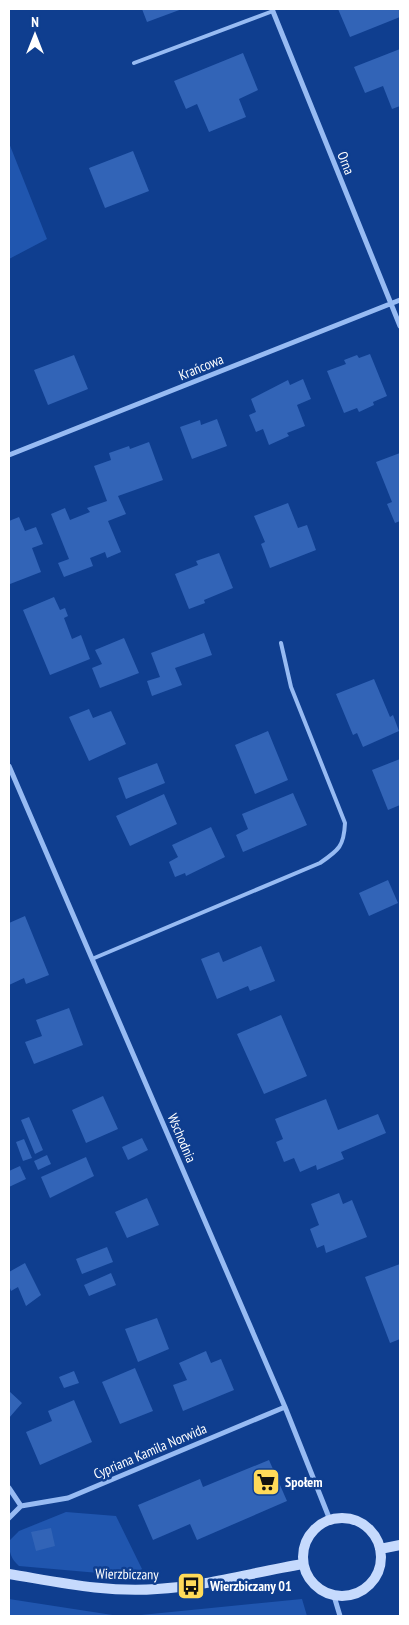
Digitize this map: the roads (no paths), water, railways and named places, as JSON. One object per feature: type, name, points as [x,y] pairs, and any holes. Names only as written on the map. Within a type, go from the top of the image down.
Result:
[{"type":"street","name":"Orna","points":[[273,10],[400,326]]},
{"type":"street","name":"Krańcowa","points":[[9,455],[400,300]]},
{"type":"street","name":"Wschodnia","points":[[9,766],[285,1407],[330,1520]]},
{"type":"street","name":"Cypriana Kamila Norwida","points":[[22,1506],[68,1498],[285,1407]]},
{"type":"street","points":[[9,1488],[22,1506],[9,1518]]},
{"type":"street","points":[[351,1519],[364,1525],[374,1534],[380,1549],[381,1560],[378,1573],[371,1584],[353,1595],[334,1596],[323,1592],[313,1584],[303,1564],[303,1550],[307,1539],[314,1529],[330,1520],[351,1519]]},
{"type":"street","points":[[380,1549],[400,1546]]},
{"type":"street","name":"Wierzbiczany","points":[[9,1574],[106,1590],[155,1590],[230,1580],[303,1564]]},
{"type":"street","points":[[334,1596],[340,1616]]},
{"type":"lane","points":[[134,64],[273,10]]},
{"type":"lane","points":[[92,959],[320,863],[336,852],[344,840],[345,823],[291,688],[281,643]]},
{"type":"place","name":"Społem","points":[[266,1482]]},
{"type":"place","name":"Wierzbiczany 01","points":[[191,1586]]}]
